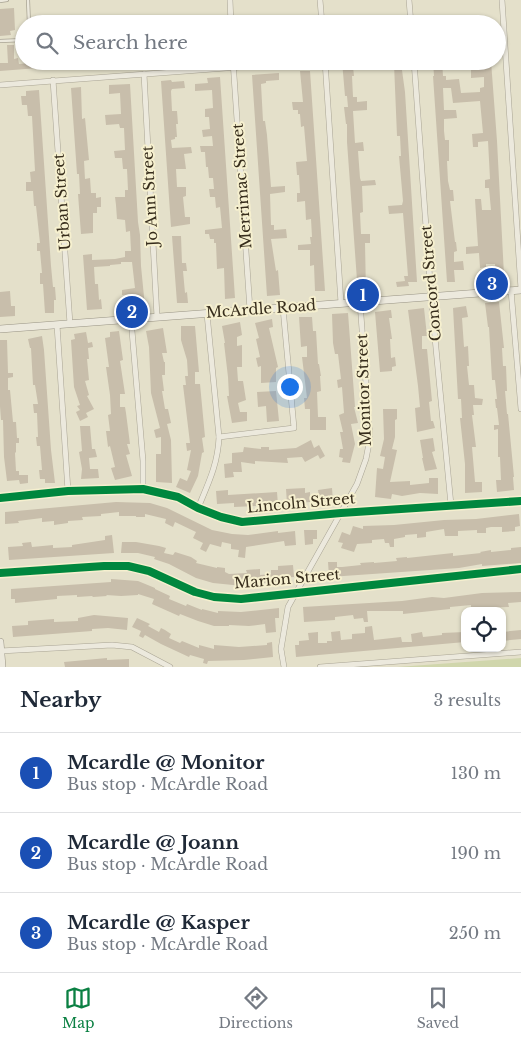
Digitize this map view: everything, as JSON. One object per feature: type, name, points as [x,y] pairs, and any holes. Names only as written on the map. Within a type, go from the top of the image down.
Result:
[{"type":"main road","name":"McArdle Road","points":[[0,329],[521,289]]},
{"type":"main road","points":[[0,642],[2,667]]},
{"type":"street","points":[[230,0],[231,15]]},
{"type":"street","points":[[320,0],[321,15]]},
{"type":"street","points":[[409,0],[410,15]]},
{"type":"street","points":[[502,0],[503,15]]},
{"type":"street","points":[[506,61],[521,289]]},
{"type":"street","points":[[0,85],[204,70]]},
{"type":"street","name":"Merrimac Street","points":[[234,70],[250,310]]},
{"type":"street","points":[[325,70],[341,303]]},
{"type":"street","name":"Concord Street","points":[[415,70],[431,296],[451,505]]},
{"type":"street","name":"Jo Ann Street","points":[[144,74],[157,317]]},
{"type":"street","name":"Urban Street","points":[[53,80],[70,324]]},
{"type":"street","points":[[511,290],[520,374],[521,409]]},
{"type":"street","name":"Monitor Street","points":[[284,667],[281,649],[288,607],[357,484],[366,459],[370,438],[360,302]]},
{"type":"street","points":[[219,437],[294,428],[283,308]]},
{"type":"street","points":[[198,508],[219,454],[207,314]]},
{"type":"street","points":[[131,319],[143,461],[143,489]]},
{"type":"street","points":[[57,325],[68,491]]},
{"type":"street","name":"Lincoln Street","points":[[0,498],[68,491],[143,489],[178,497],[198,508],[221,517],[242,522],[341,513],[521,501]]},
{"type":"street","name":"Marion Street","points":[[0,573],[128,566],[149,571],[195,592],[214,597],[241,599],[521,568]]},
{"type":"street","points":[[0,651],[112,644],[132,647],[170,667]]},
{"type":"street","points":[[320,667],[521,652]]},
{"type":"lane","points":[[0,1],[7,0]]},
{"type":"lane","points":[[28,0],[29,15]]},
{"type":"lane","points":[[0,41],[15,40]]},
{"type":"green space","points":[[521,658],[521,667],[397,667]]},
{"type":"building","points":[[14,8],[15,30],[10,31],[11,35],[0,36],[0,9]]},
{"type":"building","points":[[7,45],[14,45],[15,70],[0,71],[0,63],[8,63]]},
{"type":"building","points":[[343,70],[353,70],[353,97],[357,97],[357,102],[367,101],[367,110],[353,111],[355,143],[363,142],[364,151],[358,151],[360,178],[361,181],[375,180],[376,185],[362,186],[363,212],[360,213],[361,234],[370,234],[370,243],[365,243],[366,293],[358,294],[347,124],[344,107],[348,107],[347,96],[345,96]]},
{"type":"building","points":[[394,70],[402,70],[417,282],[408,282],[409,286],[397,287],[396,282],[405,281],[404,276],[408,276],[403,213],[389,214],[388,206],[402,205],[403,201],[399,156],[401,156],[400,136],[397,136]]},
{"type":"building","points":[[434,70],[443,70],[443,76],[446,76],[446,80],[459,79],[461,93],[480,92],[480,88],[484,87],[484,77],[471,78],[471,70],[492,70],[504,275],[496,275],[495,264],[486,264],[486,267],[480,268],[479,253],[466,254],[466,247],[478,246],[475,199],[481,199],[482,210],[491,210],[489,188],[485,188],[485,180],[490,179],[488,141],[478,142],[478,147],[473,147],[472,134],[483,133],[480,101],[453,103],[451,88],[443,88],[444,110],[456,110],[457,118],[444,119],[444,131],[445,140],[449,140],[448,181],[450,190],[453,190],[454,201],[450,201],[457,251],[454,252],[454,262],[463,261],[464,270],[454,270],[455,282],[447,282]]},
{"type":"building","points":[[300,71],[310,71],[325,291],[315,291],[314,265],[310,266],[310,250],[298,250],[298,245],[311,244],[310,237],[312,237],[311,219],[306,220],[305,201],[297,202],[297,193],[300,193],[296,162],[307,161],[304,126],[301,127],[300,114],[298,114],[298,110],[293,110],[292,102],[303,102]]},
{"type":"building","points":[[279,73],[279,80],[266,81],[266,83],[261,84],[263,121],[265,121],[267,135],[271,187],[285,186],[285,192],[270,194],[271,225],[274,225],[274,230],[286,229],[287,238],[271,239],[276,271],[278,270],[280,295],[267,296],[252,75]]},
{"type":"building","points":[[220,77],[235,298],[225,299],[224,268],[217,269],[216,243],[214,243],[214,239],[210,239],[209,234],[205,234],[205,230],[222,228],[220,207],[216,208],[215,197],[210,197],[209,189],[214,189],[213,178],[209,178],[205,152],[201,152],[200,146],[213,146],[212,136],[203,137],[202,130],[210,129],[209,117],[205,117],[205,109],[213,108],[212,90],[195,91],[195,84],[208,83],[207,78]]},
{"type":"building","points":[[171,80],[172,82],[184,81],[185,88],[172,89],[171,91],[172,111],[177,111],[178,124],[176,124],[177,137],[171,140],[172,148],[191,147],[192,153],[184,154],[186,169],[176,169],[177,187],[186,187],[186,196],[183,197],[185,217],[190,217],[190,224],[171,227],[161,81]]},
{"type":"building","points":[[130,84],[145,307],[134,307],[133,294],[122,295],[122,290],[135,288],[132,262],[121,262],[121,264],[94,267],[95,284],[98,284],[99,300],[101,299],[102,309],[87,310],[83,255],[92,254],[92,260],[115,259],[125,257],[125,251],[131,251],[130,231],[126,232],[125,220],[117,219],[115,197],[125,197],[125,190],[128,190],[127,169],[123,169],[122,158],[115,158],[114,151],[125,150],[124,128],[120,128],[119,124],[106,125],[105,115],[121,114],[120,93],[109,94],[109,85]]},
{"type":"building","points":[[81,87],[82,119],[85,118],[89,160],[84,161],[85,179],[90,178],[91,193],[96,193],[96,198],[101,197],[101,207],[97,207],[97,213],[93,213],[93,233],[81,234],[78,194],[80,194],[79,174],[77,174],[71,88]]},
{"type":"building","points":[[39,90],[51,266],[56,300],[54,300],[54,313],[45,313],[43,284],[40,284],[40,273],[42,273],[40,251],[37,251],[37,243],[40,243],[36,206],[34,206],[33,191],[26,191],[26,182],[31,182],[30,172],[35,171],[32,116],[28,116],[27,105],[22,105],[21,96],[26,96],[26,91]]},
{"type":"building","points":[[172,236],[181,236],[182,263],[186,263],[187,271],[183,271],[188,303],[177,303]]},
{"type":"building","points":[[10,291],[11,306],[15,306],[15,316],[0,317],[0,292]]},
{"type":"building","points":[[499,302],[504,348],[502,348],[503,366],[506,366],[507,391],[505,391],[514,490],[497,492],[496,480],[501,480],[500,457],[498,457],[498,429],[494,430],[494,425],[499,425],[495,399],[497,399],[495,380],[492,380],[489,327],[485,303]]},
{"type":"building","points":[[466,306],[468,317],[462,318],[464,347],[468,346],[469,366],[467,366],[469,385],[474,385],[475,398],[483,399],[482,405],[473,405],[474,415],[472,415],[476,447],[472,447],[475,482],[482,482],[482,492],[465,493],[465,464],[460,418],[462,418],[461,399],[458,399],[453,308]]},
{"type":"building","points":[[424,308],[427,336],[422,336],[422,349],[427,349],[432,401],[429,402],[431,421],[433,421],[435,428],[417,432],[415,408],[420,407],[408,310]]},
{"type":"building","points":[[391,310],[392,318],[389,318],[392,339],[390,339],[391,358],[395,357],[396,366],[392,367],[392,371],[380,372],[375,312]]},
{"type":"building","points":[[348,313],[354,407],[358,423],[351,424],[355,444],[350,463],[342,462],[343,458],[339,457],[340,449],[343,449],[340,432],[343,432],[339,415],[344,413],[342,387],[338,388],[337,380],[341,379],[338,354],[335,354],[333,343],[332,314]]},
{"type":"building","points":[[299,317],[312,317],[313,331],[316,331],[318,364],[321,376],[321,391],[317,392],[318,417],[326,417],[326,430],[310,430],[310,409],[305,409],[304,398],[307,398],[302,357],[307,357],[307,346],[301,347]]},
{"type":"building","points":[[272,319],[273,327],[269,328],[278,367],[276,368],[276,382],[261,383],[261,366],[258,367],[256,358],[260,357],[256,339],[259,338],[255,323]]},
{"type":"building","points":[[240,322],[242,335],[237,337],[237,346],[242,345],[242,367],[237,367],[238,381],[243,381],[246,400],[238,403],[240,412],[247,412],[247,421],[232,423],[227,396],[229,396],[228,377],[222,326]]},
{"type":"building","points":[[181,326],[195,326],[199,372],[195,372],[195,384],[200,384],[205,437],[202,438],[204,452],[202,453],[198,476],[190,493],[176,487],[180,478],[187,481],[191,471],[187,470],[191,450],[187,451],[186,443],[190,443],[183,385],[186,385],[185,376],[188,376],[187,360],[181,340]]},
{"type":"building","points":[[163,328],[167,353],[162,353],[165,362],[165,375],[162,375],[164,391],[162,391],[165,409],[168,409],[171,423],[167,424],[171,440],[172,483],[156,482],[156,454],[161,454],[161,437],[156,438],[154,430],[160,428],[151,393],[149,347],[146,331]]},
{"type":"building","points":[[119,331],[123,360],[120,361],[125,394],[120,394],[120,407],[125,407],[130,444],[127,444],[130,454],[126,455],[132,476],[115,480],[111,468],[115,467],[110,446],[108,447],[106,431],[110,431],[108,415],[111,414],[106,367],[109,367],[105,338],[110,337],[110,332]]},
{"type":"building","points":[[86,332],[88,343],[92,342],[93,347],[88,348],[89,380],[85,381],[89,395],[87,396],[94,409],[86,413],[88,417],[80,421],[76,412],[80,410],[77,406],[80,405],[74,387],[71,340],[75,339],[74,334]]},
{"type":"building","points":[[42,336],[55,483],[45,483],[45,479],[40,479],[39,470],[42,470],[40,446],[37,446],[36,437],[38,437],[37,413],[34,413],[33,404],[38,404],[35,385],[33,385],[31,348],[28,339]]},
{"type":"building","points":[[0,340],[7,340],[8,373],[13,373],[13,377],[8,378],[8,390],[10,390],[13,422],[16,422],[17,438],[19,438],[19,443],[16,443],[15,453],[16,471],[19,471],[19,475],[28,475],[28,483],[20,484],[19,480],[7,481],[3,420],[1,420],[0,406]]},
{"type":"building","points":[[276,391],[279,421],[267,422],[266,406],[258,407],[257,392]]},
{"type":"building","points":[[383,409],[397,409],[392,449],[397,450],[390,482],[410,481],[410,485],[429,483],[429,478],[438,478],[438,494],[420,493],[402,496],[392,494],[391,499],[375,497],[377,468],[383,469],[385,457],[380,456],[384,439]]},
{"type":"building","points":[[80,426],[90,426],[92,449],[95,449],[97,457],[89,458],[90,469],[98,469],[99,478],[81,479],[82,469],[79,452],[82,451]]},
{"type":"building","points":[[433,438],[435,451],[432,452],[437,469],[425,471],[420,440]]},
{"type":"building","points":[[311,440],[314,448],[319,445],[325,456],[320,459],[318,455],[305,462],[302,457],[287,458],[288,463],[255,461],[255,464],[241,462],[242,472],[233,472],[234,477],[225,478],[224,464],[232,463],[232,453],[243,452],[244,447],[261,449],[261,447],[269,447],[269,450],[296,448]]},
{"type":"building","points":[[305,488],[305,493],[310,492],[310,502],[287,504],[286,489]]},
{"type":"building","points":[[332,488],[333,501],[320,502],[318,490]]},
{"type":"building","points":[[228,490],[228,495],[277,492],[278,505],[234,507],[234,503],[217,504],[216,491]]},
{"type":"building","points":[[116,502],[150,503],[167,508],[212,530],[232,534],[248,535],[295,531],[296,545],[285,546],[284,541],[246,547],[245,558],[238,557],[239,550],[231,549],[231,544],[222,542],[221,547],[210,544],[206,552],[200,549],[203,543],[193,538],[196,532],[175,522],[173,527],[165,523],[166,519],[145,514],[145,517],[119,516],[119,512],[101,514],[101,516],[82,517],[83,520],[68,521],[68,523],[54,525],[54,521],[42,522],[42,518],[5,524],[5,512]]},
{"type":"building","points":[[519,514],[520,526],[515,527],[515,531],[502,532],[502,527],[491,527],[486,528],[486,533],[477,533],[477,530],[458,531],[458,536],[445,536],[444,529],[426,532],[426,537],[417,538],[417,534],[405,535],[405,537],[394,539],[394,547],[390,547],[389,543],[385,543],[384,539],[372,540],[372,543],[357,544],[354,552],[341,548],[343,543],[338,542],[342,532],[350,535],[353,526],[363,529],[363,526],[476,519]]},
{"type":"building","points":[[304,530],[317,530],[317,539],[313,539],[313,544],[305,545]]},
{"type":"building","points":[[112,535],[114,553],[9,560],[8,547],[23,546],[22,543],[31,542],[32,547],[53,545],[53,548],[72,547],[72,545],[105,540],[105,536]]},
{"type":"building","points":[[122,542],[136,542],[166,548],[164,553],[173,555],[175,552],[191,557],[197,561],[196,563],[225,568],[225,572],[229,574],[247,573],[246,570],[260,569],[260,575],[271,574],[271,570],[278,570],[278,566],[293,565],[294,577],[276,578],[276,582],[261,583],[261,588],[256,588],[256,584],[233,585],[213,583],[196,578],[169,564],[154,559],[155,557],[138,553],[121,553]]},
{"type":"building","points":[[521,547],[521,563],[482,566],[482,564],[459,568],[329,577],[328,562],[337,562],[337,567],[342,567],[361,565],[360,563],[397,561],[396,558],[453,553],[453,556],[491,550],[491,552],[511,550],[511,548]]},
{"type":"building","points":[[111,579],[138,581],[170,596],[169,599],[186,606],[187,604],[202,610],[218,613],[218,611],[241,612],[279,608],[279,618],[275,618],[276,632],[266,633],[265,624],[214,626],[180,614],[179,616],[152,604],[154,599],[138,594],[93,597],[77,597],[77,595],[57,596],[57,599],[15,603],[15,599],[11,599],[11,589],[111,582]]},
{"type":"building","points":[[521,592],[521,602],[508,603],[509,607],[471,607],[471,605],[403,614],[403,611],[367,611],[368,622],[364,622],[363,618],[354,619],[353,615],[335,617],[335,620],[304,622],[303,607],[402,601],[432,597],[444,598],[482,593]]},
{"type":"building","points":[[94,615],[128,618],[127,630],[108,628],[13,637],[12,626],[28,625],[28,621],[54,619],[54,622],[78,621],[78,618]]},
{"type":"building","points":[[137,618],[150,624],[148,626],[159,632],[161,628],[165,630],[171,634],[169,638],[199,648],[199,645],[214,649],[214,645],[239,647],[267,645],[267,643],[272,642],[273,657],[208,661],[207,664],[203,663],[204,659],[190,655],[189,657],[145,635],[143,638],[139,636],[141,631],[132,627]]},
{"type":"building","points":[[372,626],[374,640],[401,637],[402,642],[412,642],[411,634],[422,632],[423,637],[442,635],[442,633],[461,632],[461,642],[296,657],[295,645],[299,645],[299,641],[309,640],[308,633],[318,632],[318,643],[327,643],[327,641],[332,641],[331,632],[340,631],[341,640],[352,639],[352,634],[365,633],[365,627]]},
{"type":"building","points":[[521,630],[521,639],[506,641],[506,632]]},
{"type":"building","points":[[107,658],[107,660],[129,659],[129,667],[65,667],[64,662]]},
{"type":"cycle path","points":[[0,498],[68,491],[143,489],[178,497],[198,508],[221,517],[242,522],[341,513],[521,501]]},
{"type":"cycle path","points":[[0,573],[128,566],[149,571],[195,592],[214,597],[241,599],[521,569]]},
{"type":"place","name":"Mcardle @ Kasper","points":[[492,284]]},
{"type":"place","name":"Mcardle @ Monitor","points":[[363,295]]},
{"type":"place","name":"Mcardle @ Joann","points":[[132,312]]}]
